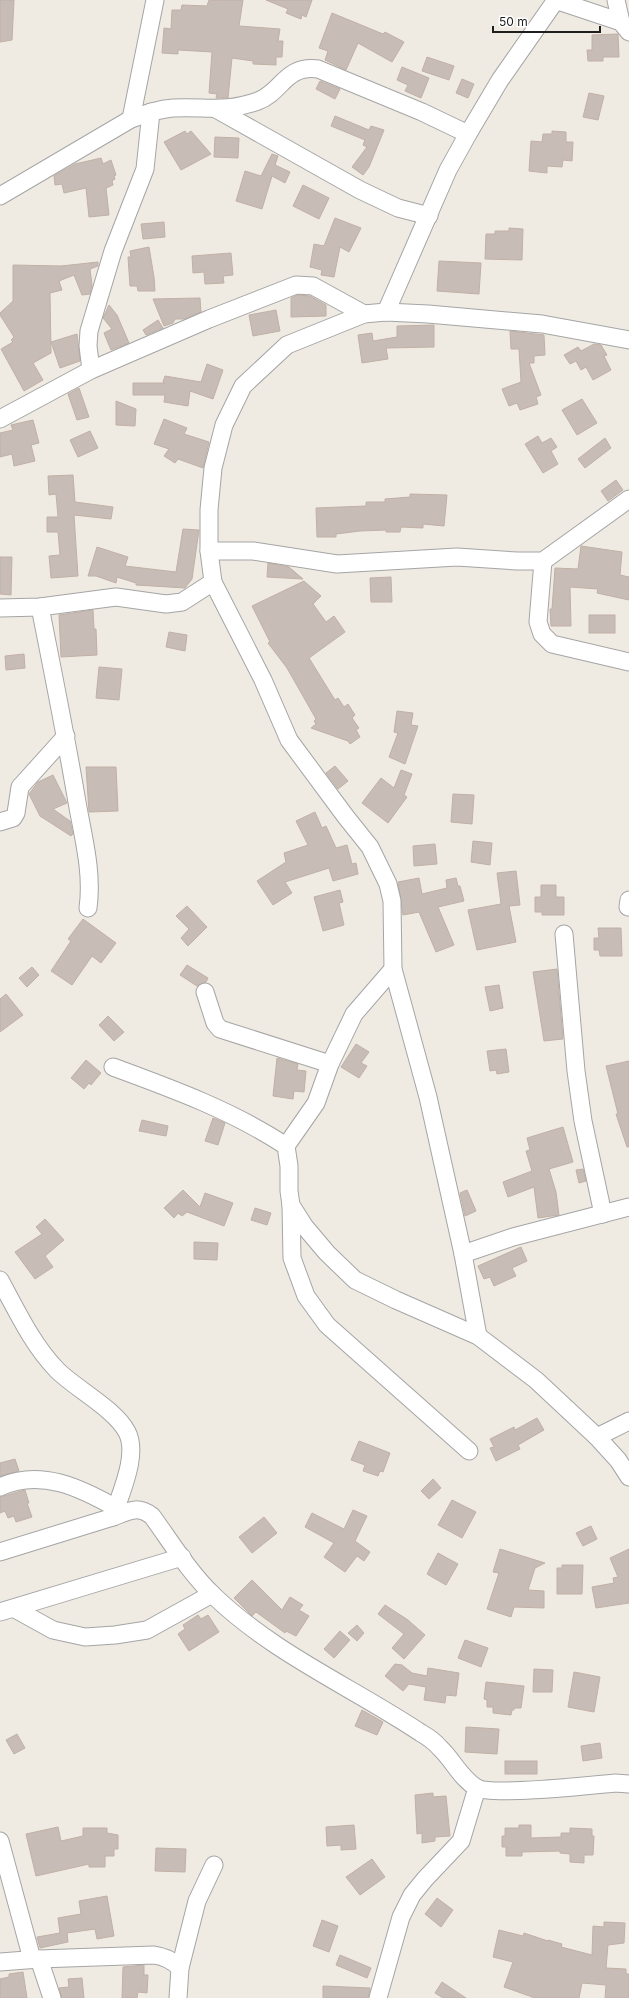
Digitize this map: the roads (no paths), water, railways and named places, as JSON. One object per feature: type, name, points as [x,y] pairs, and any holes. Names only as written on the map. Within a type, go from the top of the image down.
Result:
[{"type":"street","points":[[131,119],[155,0]]},
{"type":"street","points":[[386,312],[448,170],[500,80],[556,0],[625,27]]},
{"type":"street","points":[[616,0],[625,27]]},
{"type":"street","points":[[0,196],[131,119],[151,112],[173,108],[216,109],[239,107],[260,100],[296,71],[307,68],[318,69],[401,103],[468,134]]},
{"type":"street","points":[[216,109],[360,190],[398,208],[429,216]]},
{"type":"street","points":[[91,370],[88,346],[89,331],[113,251],[145,169],[151,112]]},
{"type":"street","points":[[0,419],[91,370],[296,285],[313,286],[364,314]]},
{"type":"street","points":[[478,1336],[463,1254],[428,1097],[393,969],[392,901],[388,884],[370,847],[289,740],[263,680],[213,582],[209,551],[209,510],[213,468],[224,425],[243,386],[287,345],[364,314],[386,312],[542,324],[629,340]]},
{"type":"street","points":[[209,551],[253,551],[337,564],[457,557],[517,562],[543,561],[629,499]]},
{"type":"street","points":[[543,561],[538,622],[542,634],[552,644],[629,662]]},
{"type":"street","points":[[0,608],[40,607],[116,598],[166,604],[182,602],[213,582]]},
{"type":"street","points":[[40,607],[66,736],[88,863],[90,895],[88,908]]},
{"type":"street","points":[[0,822],[13,818],[16,813],[20,787],[66,736]]},
{"type":"street","points":[[564,934],[576,1071],[582,1114],[603,1214]]},
{"type":"street","points":[[393,969],[354,1014],[330,1064],[316,1103],[286,1146],[289,1166],[292,1258],[306,1296],[327,1325],[469,1451]]},
{"type":"street","points":[[205,992],[215,1022],[220,1029],[330,1064]]},
{"type":"street","points":[[113,1066],[193,1096],[269,1135],[286,1146]]},
{"type":"street","points":[[291,1205],[305,1227],[327,1253],[355,1280],[396,1300],[478,1336],[536,1380],[596,1437],[618,1460],[629,1477]]},
{"type":"street","points":[[463,1254],[513,1237],[629,1207]]},
{"type":"street","points":[[0,1280],[29,1334],[57,1370],[115,1418],[127,1432],[131,1461],[115,1513]]},
{"type":"street","points":[[596,1437],[629,1421]]},
{"type":"street","points":[[0,1487],[11,1481],[28,1479],[54,1481],[86,1491],[115,1513]]},
{"type":"street","points":[[0,1552],[115,1513],[143,1509],[152,1516],[182,1557],[212,1594],[253,1629],[312,1669],[422,1733],[440,1747],[462,1774],[478,1788],[490,1790],[528,1790],[616,1783],[629,1784]]},
{"type":"street","points":[[7,1610],[182,1557]]},
{"type":"street","points":[[7,1610],[53,1630],[85,1637],[115,1635],[148,1630],[212,1594]]},
{"type":"street","points":[[378,1998],[401,1917],[412,1895],[461,1841],[478,1788]]},
{"type":"street","points":[[0,1840],[35,1959],[52,1998]]},
{"type":"street","points":[[178,1998],[180,1968],[197,1901],[214,1864]]},
{"type":"street","points":[[0,1962],[35,1959],[154,1956],[165,1957],[174,1962],[180,1968]]}]
